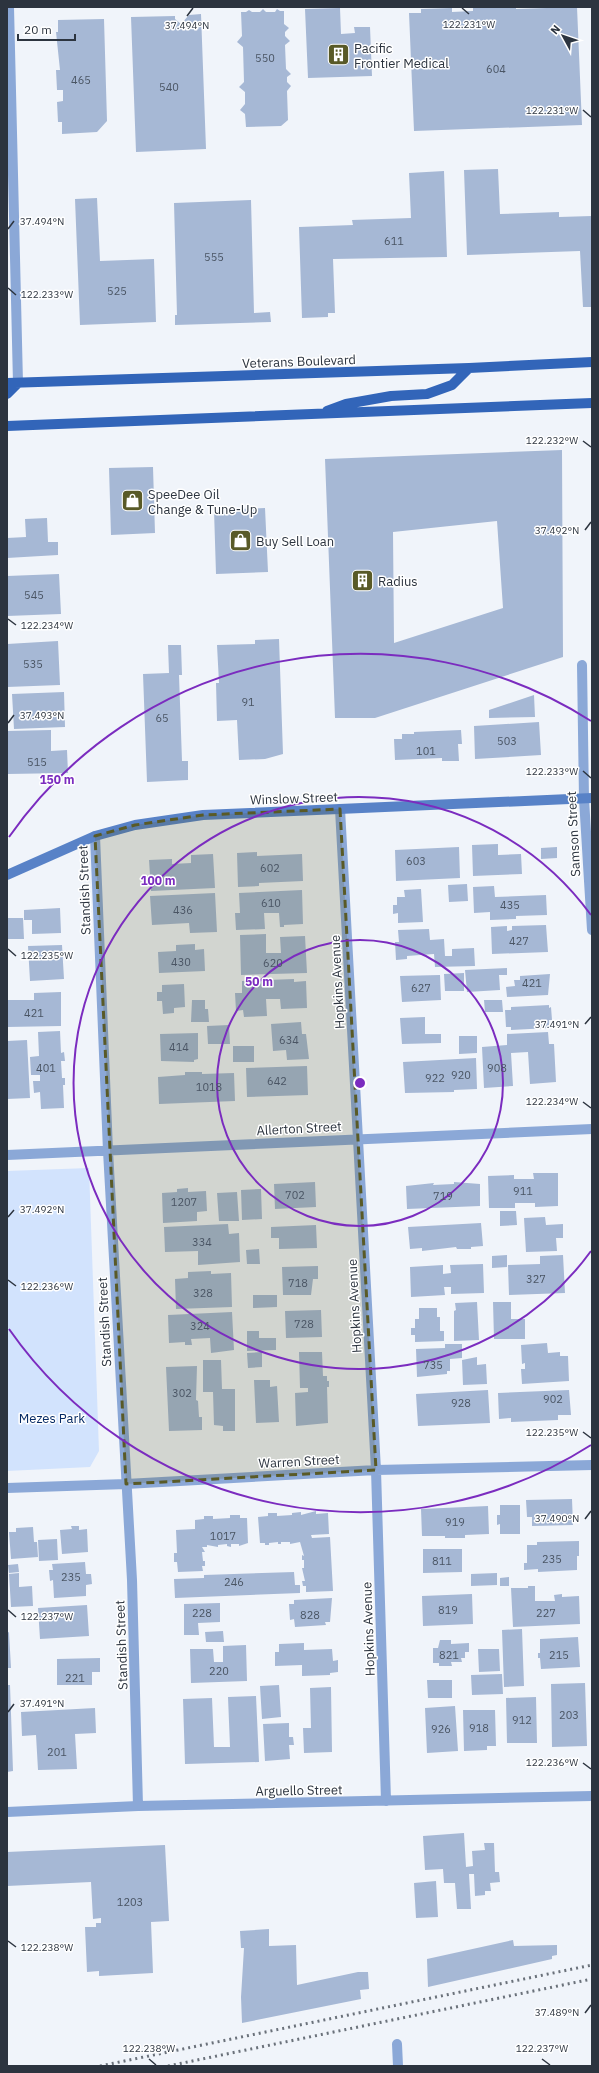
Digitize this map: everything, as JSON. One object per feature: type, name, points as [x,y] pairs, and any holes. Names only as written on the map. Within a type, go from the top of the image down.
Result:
[{"type":"main road","name":"Veterans Boulevard","points":[[7,383],[469,368],[592,362]]},
{"type":"main road","points":[[318,414],[346,404],[391,396],[427,394],[452,385],[469,368]]},
{"type":"main road","points":[[7,394],[18,383]]},
{"type":"main road","points":[[7,426],[592,403]]},
{"type":"street","points":[[9,7],[18,383]]},
{"type":"street","name":"Samson Street","points":[[582,665],[592,930]]},
{"type":"street","name":"Winslow Street","points":[[7,875],[95,836],[135,825],[203,815],[588,798]]},
{"type":"street","name":"Hopkins Avenue","points":[[340,809],[376,1470],[386,1801]]},
{"type":"street","name":"Standish Street","points":[[95,836],[108,1151],[132,1580],[138,1806]]},
{"type":"street","name":"Allerton Street","points":[[7,1155],[359,1138],[592,1129]]},
{"type":"street","name":"Warren Street","points":[[7,1488],[126,1484],[376,1470],[592,1465]]},
{"type":"street","name":"Arguello Street","points":[[7,1812],[138,1806],[592,1796]]},
{"type":"street","points":[[397,2044],[398,2066]]},
{"type":"highlighted area","points":[[340,809],[376,1470],[126,1484],[95,836],[135,825],[203,815]]},
{"type":"green space","name":"Mezes Park","points":[[89,1168],[99,1451],[90,1467],[7,1471],[7,1171]]},
{"type":"building","points":[[473,7],[516,7],[516,9],[577,7],[582,125],[414,131],[409,13],[421,13],[421,9],[452,8],[452,12],[473,11]]},
{"type":"building","name":"Pacific Frontier Medical","points":[[340,8],[341,34],[355,33],[354,27],[370,27],[372,76],[308,78],[305,9]]},
{"type":"building","points":[[263,9],[266,12],[275,12],[277,9],[284,11],[284,24],[289,28],[285,32],[285,36],[290,41],[285,45],[286,69],[291,74],[287,77],[287,82],[291,86],[287,91],[288,120],[281,126],[246,127],[245,114],[240,110],[245,104],[245,92],[239,87],[244,82],[243,47],[237,42],[242,36],[241,12],[246,12],[249,10],[252,12],[260,12]]},
{"type":"building","points":[[201,14],[206,149],[136,152],[131,17],[175,16],[175,19],[181,24],[189,15]]},
{"type":"building","points":[[104,19],[107,121],[97,132],[62,134],[62,122],[58,122],[57,102],[63,101],[63,90],[57,90],[56,70],[60,70],[56,32],[58,32],[58,20]]},
{"type":"building","points":[[498,169],[500,214],[559,212],[559,217],[592,216],[592,307],[583,307],[580,251],[467,255],[464,170]]},
{"type":"building","points":[[444,171],[447,257],[333,259],[335,313],[328,313],[328,317],[302,318],[299,227],[353,225],[352,220],[411,218],[409,173]]},
{"type":"building","points":[[97,198],[100,261],[154,259],[156,322],[80,325],[75,199]]},
{"type":"building","points":[[251,200],[254,313],[270,312],[271,322],[175,325],[175,315],[177,315],[174,203]]},
{"type":"building","name":"Radius","points":[[562,450],[563,657],[375,718],[335,718],[325,459]],"holes":[[[497,521],[503,608],[394,643],[393,532]]]},
{"type":"building","name":"SpeeDee Oil Change & Tune-Up","points":[[153,467],[155,533],[111,535],[109,468]]},
{"type":"building","name":"Buy Sell Loan","points":[[265,508],[268,572],[216,574],[214,510]]},
{"type":"building","points":[[47,518],[48,542],[58,542],[58,555],[7,558],[7,538],[26,537],[25,519]]},
{"type":"building","points":[[59,574],[61,614],[7,616],[7,576]]},
{"type":"building","points":[[279,639],[283,754],[265,759],[239,760],[237,720],[217,721],[216,683],[219,683],[217,645],[255,644],[255,640]]},
{"type":"building","points":[[58,641],[60,685],[7,687],[7,644]]},
{"type":"building","points":[[168,645],[181,645],[182,675],[179,675],[182,761],[188,761],[188,780],[147,782],[143,674],[169,673]]},
{"type":"building","points":[[64,692],[65,727],[14,729],[12,694]]},
{"type":"building","points":[[534,695],[535,717],[489,718],[489,710]]},
{"type":"building","points":[[539,722],[541,755],[475,759],[474,726]]},
{"type":"building","points":[[51,730],[51,751],[67,750],[68,773],[7,774],[7,731]]},
{"type":"building","points":[[461,730],[462,744],[458,744],[459,761],[442,761],[442,758],[395,760],[394,739],[402,739],[402,734]]},
{"type":"building","points":[[498,844],[498,855],[521,854],[522,874],[473,876],[472,845]]},
{"type":"building","points":[[459,847],[460,878],[396,881],[395,850]]},
{"type":"building","points":[[557,847],[557,858],[541,859],[541,848]]},
{"type":"building","points":[[257,852],[257,856],[302,854],[303,881],[259,883],[259,886],[238,887],[237,853]]},
{"type":"building","points":[[213,854],[215,888],[151,891],[149,860],[172,859],[172,864],[191,863],[191,855]]},
{"type":"building","points":[[467,884],[468,901],[449,902],[448,885]]},
{"type":"building","points":[[494,886],[495,897],[546,895],[547,915],[516,916],[516,919],[490,920],[490,912],[474,913],[473,887]]},
{"type":"building","points":[[421,889],[423,922],[398,923],[398,913],[393,914],[393,905],[397,905],[397,897],[405,897],[404,890]]},
{"type":"building","points":[[302,890],[303,924],[284,925],[284,927],[280,927],[279,913],[264,913],[265,929],[236,930],[235,913],[240,913],[239,893]]},
{"type":"building","points":[[215,893],[217,932],[190,933],[189,923],[152,925],[150,896]]},
{"type":"building","points":[[60,908],[61,933],[32,934],[32,920],[24,920],[24,910]]},
{"type":"building","points":[[7,918],[23,918],[24,939],[7,939]]},
{"type":"building","points":[[546,925],[548,952],[492,954],[491,927],[507,926],[507,931],[512,930],[512,926]]},
{"type":"building","points":[[429,929],[430,940],[444,939],[445,956],[452,956],[452,949],[474,948],[475,966],[435,967],[434,954],[407,956],[407,959],[396,960],[395,942],[399,942],[398,930]]},
{"type":"building","points":[[266,934],[266,953],[281,953],[280,937],[305,936],[307,973],[241,975],[240,935]]},
{"type":"building","points":[[195,944],[195,950],[204,949],[205,971],[159,973],[158,952],[176,951],[176,945]]},
{"type":"building","points":[[62,945],[64,979],[30,981],[28,946]]},
{"type":"building","points":[[507,968],[507,975],[499,975],[500,990],[467,992],[465,970]]},
{"type":"building","points":[[464,973],[464,991],[445,991],[444,974]]},
{"type":"building","points":[[550,974],[548,995],[507,997],[506,987],[515,986],[514,980],[520,980],[520,976]]},
{"type":"building","points":[[440,975],[441,1000],[402,1002],[400,976]]},
{"type":"building","points":[[294,979],[294,982],[306,981],[307,1008],[281,1009],[280,999],[266,999],[267,1016],[244,1017],[243,1010],[236,1011],[235,993],[242,993],[242,981]]},
{"type":"building","points":[[184,984],[185,1007],[174,1008],[174,1013],[163,1014],[162,1001],[157,1001],[157,992],[162,992],[162,985]]},
{"type":"building","points":[[61,992],[61,1026],[7,1027],[7,1000],[34,1000],[34,993]]},
{"type":"building","points":[[192,1000],[205,1000],[205,1009],[208,1009],[209,1022],[191,1022]]},
{"type":"building","points":[[484,1000],[502,1000],[503,1012],[485,1012]]},
{"type":"building","points":[[549,1005],[549,1008],[551,1007],[552,1020],[549,1020],[549,1028],[511,1030],[511,1027],[506,1027],[505,1010],[511,1010],[511,1007]]},
{"type":"building","points":[[425,1017],[425,1034],[441,1034],[441,1043],[402,1044],[400,1018]]},
{"type":"building","points":[[301,1022],[302,1034],[306,1034],[309,1059],[287,1060],[286,1050],[273,1051],[271,1024]]},
{"type":"building","points":[[229,1025],[230,1044],[208,1044],[207,1026]]},
{"type":"building","points":[[60,1031],[61,1053],[64,1052],[65,1061],[61,1061],[62,1078],[65,1078],[65,1085],[63,1085],[64,1108],[41,1109],[40,1092],[34,1093],[33,1081],[40,1081],[40,1075],[31,1075],[30,1057],[39,1056],[38,1032]]},
{"type":"building","points":[[548,1032],[549,1044],[554,1044],[556,1082],[530,1084],[528,1052],[511,1053],[513,1086],[484,1088],[482,1047],[507,1045],[507,1034]]},
{"type":"building","points":[[198,1033],[198,1059],[194,1060],[194,1062],[161,1061],[160,1034]]},
{"type":"building","points":[[459,1036],[477,1036],[477,1053],[459,1054]]},
{"type":"building","points":[[27,1040],[30,1098],[7,1099],[7,1041]]},
{"type":"building","points":[[233,1046],[254,1046],[254,1062],[233,1062]]},
{"type":"building","points":[[476,1058],[477,1089],[454,1090],[454,1092],[405,1093],[403,1062]]},
{"type":"building","points":[[307,1066],[308,1095],[247,1097],[246,1068]]},
{"type":"building","points":[[185,1072],[202,1072],[202,1074],[234,1073],[235,1101],[159,1104],[158,1077],[185,1075]]},
{"type":"building","points":[[533,1173],[558,1173],[558,1206],[535,1207],[535,1203],[515,1203],[515,1208],[489,1208],[488,1176],[514,1175],[514,1179],[534,1179]]},
{"type":"building","points":[[315,1182],[316,1207],[275,1209],[274,1184]]},
{"type":"building","points":[[454,1182],[480,1184],[480,1206],[407,1209],[406,1186],[434,1183],[433,1185],[454,1184]]},
{"type":"building","points":[[188,1188],[188,1192],[206,1191],[207,1211],[197,1212],[197,1221],[163,1223],[162,1193],[177,1192],[177,1189]]},
{"type":"building","points":[[261,1189],[262,1219],[242,1220],[241,1190]]},
{"type":"building","points":[[237,1192],[239,1221],[219,1221],[217,1193]]},
{"type":"building","points":[[500,1211],[516,1211],[517,1225],[500,1226]]},
{"type":"building","points":[[545,1217],[546,1225],[563,1224],[563,1238],[556,1238],[557,1251],[526,1252],[524,1218]]},
{"type":"building","points":[[481,1223],[483,1246],[471,1247],[471,1249],[457,1249],[456,1247],[422,1251],[422,1248],[410,1249],[408,1227]]},
{"type":"building","points":[[228,1224],[229,1234],[239,1233],[240,1262],[198,1265],[198,1251],[165,1252],[164,1227]]},
{"type":"building","points":[[316,1225],[317,1248],[279,1249],[279,1238],[271,1238],[271,1227]]},
{"type":"building","points":[[259,1249],[260,1264],[247,1264],[246,1250]]},
{"type":"building","points":[[507,1255],[507,1267],[492,1268],[492,1256]]},
{"type":"building","points":[[563,1255],[565,1293],[509,1295],[508,1265],[540,1264],[540,1256]]},
{"type":"building","points":[[483,1264],[484,1293],[451,1294],[451,1287],[444,1287],[445,1295],[411,1297],[410,1267],[443,1265],[443,1274],[451,1273],[450,1265]]},
{"type":"building","points":[[318,1266],[318,1279],[313,1279],[311,1295],[283,1295],[282,1267]]},
{"type":"building","points":[[211,1271],[211,1274],[231,1273],[232,1307],[176,1309],[175,1279],[188,1278],[188,1272]]},
{"type":"building","points":[[253,1295],[277,1295],[277,1307],[253,1308]]},
{"type":"building","points":[[477,1302],[479,1340],[454,1341],[455,1303]]},
{"type":"building","points":[[493,1302],[511,1302],[511,1319],[525,1319],[525,1339],[494,1339]]},
{"type":"building","points":[[419,1308],[437,1308],[437,1317],[440,1317],[440,1331],[444,1331],[444,1341],[415,1342],[415,1335],[411,1335],[411,1328],[415,1328],[415,1319],[419,1319]]},
{"type":"building","points":[[321,1310],[322,1337],[286,1338],[285,1311]]},
{"type":"building","points":[[232,1312],[234,1350],[211,1353],[210,1338],[191,1339],[192,1345],[185,1345],[185,1342],[169,1343],[168,1315]]},
{"type":"building","points":[[247,1331],[259,1331],[259,1338],[276,1338],[276,1350],[247,1351]]},
{"type":"building","points":[[547,1343],[548,1353],[560,1352],[560,1356],[568,1356],[569,1381],[522,1384],[521,1369],[525,1369],[525,1363],[522,1364],[521,1345]]},
{"type":"building","points":[[445,1344],[462,1344],[462,1358],[450,1359],[450,1371],[447,1371],[447,1374],[417,1377],[416,1349],[445,1348]]},
{"type":"building","points":[[262,1352],[262,1367],[248,1368],[247,1353]]},
{"type":"building","points":[[299,1352],[322,1352],[323,1376],[327,1376],[327,1381],[329,1381],[329,1387],[327,1387],[328,1423],[296,1426],[295,1393],[308,1392],[308,1388],[300,1388]]},
{"type":"building","points":[[477,1357],[477,1365],[486,1364],[487,1384],[463,1385],[462,1360]]},
{"type":"building","points":[[203,1360],[221,1360],[222,1389],[235,1389],[235,1431],[223,1431],[223,1426],[214,1425],[213,1392],[203,1392]]},
{"type":"building","points":[[197,1366],[196,1400],[198,1401],[199,1417],[202,1417],[202,1430],[169,1431],[166,1367]]},
{"type":"building","points":[[254,1380],[270,1380],[270,1387],[277,1386],[279,1422],[256,1423]]},
{"type":"building","points":[[488,1390],[490,1423],[418,1426],[416,1394]]},
{"type":"building","points":[[569,1390],[571,1415],[558,1415],[558,1420],[511,1422],[511,1418],[499,1419],[498,1393]]},
{"type":"building","points":[[572,1499],[573,1525],[532,1526],[532,1517],[527,1517],[526,1500]]},
{"type":"building","points":[[500,1505],[520,1505],[520,1534],[500,1534],[500,1524],[497,1525],[497,1515],[500,1515]]},
{"type":"building","points":[[488,1506],[489,1534],[465,1535],[465,1538],[422,1536],[421,1509]]},
{"type":"building","points":[[316,1511],[316,1514],[328,1513],[329,1534],[311,1535],[312,1538],[330,1537],[333,1591],[306,1592],[306,1586],[303,1586],[302,1581],[305,1581],[302,1568],[304,1568],[304,1560],[302,1560],[302,1555],[304,1556],[300,1542],[290,1544],[290,1542],[281,1542],[281,1544],[278,1544],[278,1542],[269,1543],[269,1545],[260,1543],[258,1517],[268,1516],[268,1513],[277,1513],[277,1516],[292,1515],[292,1513],[301,1512],[301,1515]]},
{"type":"building","points":[[230,1515],[240,1515],[240,1518],[247,1518],[248,1543],[239,1546],[239,1544],[231,1544],[231,1547],[227,1546],[227,1544],[218,1545],[218,1547],[207,1545],[207,1547],[202,1547],[205,1552],[202,1552],[203,1561],[205,1561],[205,1566],[202,1566],[203,1571],[178,1572],[177,1562],[174,1562],[174,1553],[177,1553],[176,1530],[195,1529],[195,1520],[204,1519],[204,1516],[213,1516],[213,1519],[230,1518]]},
{"type":"building","points":[[71,1526],[79,1526],[79,1530],[87,1529],[88,1552],[62,1554],[60,1530],[72,1529]]},
{"type":"building","points":[[33,1527],[34,1542],[37,1542],[38,1557],[11,1559],[9,1532],[16,1532],[16,1528]]},
{"type":"building","points":[[57,1539],[58,1560],[39,1561],[38,1540]]},
{"type":"building","points":[[579,1541],[577,1570],[538,1572],[538,1569],[524,1570],[524,1563],[527,1563],[527,1545],[537,1545],[537,1542]]},
{"type":"building","points":[[423,1549],[462,1549],[462,1572],[423,1573]]},
{"type":"building","points":[[85,1562],[86,1574],[91,1574],[92,1584],[86,1585],[86,1596],[54,1598],[53,1580],[50,1581],[49,1570],[53,1570],[52,1564]]},
{"type":"building","points":[[18,1564],[19,1572],[9,1573],[8,1565]]},
{"type":"building","points":[[294,1572],[295,1585],[300,1585],[300,1593],[175,1598],[174,1579],[204,1578],[204,1575]]},
{"type":"building","points":[[19,1573],[19,1587],[32,1586],[33,1606],[11,1607],[9,1574]]},
{"type":"building","points":[[497,1573],[497,1585],[471,1586],[471,1574]]},
{"type":"building","points":[[509,1577],[509,1586],[500,1586],[500,1578]]},
{"type":"building","points":[[528,1586],[535,1586],[535,1601],[555,1601],[554,1595],[562,1594],[562,1597],[579,1596],[580,1624],[513,1627],[511,1588],[528,1588]]},
{"type":"building","points":[[472,1594],[473,1624],[423,1626],[422,1596]]},
{"type":"building","points":[[332,1598],[330,1622],[325,1622],[326,1625],[295,1627],[294,1619],[290,1620],[289,1604],[294,1604],[294,1600]]},
{"type":"building","points":[[220,1603],[220,1622],[198,1623],[199,1635],[184,1635],[184,1604]]},
{"type":"building","points":[[87,1605],[89,1636],[40,1639],[38,1608]]},
{"type":"building","points":[[522,1629],[524,1686],[504,1687],[502,1630]]},
{"type":"building","points":[[223,1631],[224,1642],[206,1642],[205,1632]]},
{"type":"building","points":[[9,1632],[11,1668],[7,1668],[7,1633]]},
{"type":"building","points":[[578,1637],[580,1667],[541,1669],[540,1658],[538,1658],[538,1653],[540,1653],[540,1639]]},
{"type":"building","points":[[440,1640],[451,1640],[451,1644],[469,1643],[469,1652],[465,1652],[465,1658],[461,1658],[462,1662],[451,1662],[452,1666],[439,1666],[439,1663],[433,1663],[433,1648],[438,1648]]},
{"type":"building","points":[[304,1643],[304,1650],[332,1649],[333,1661],[338,1660],[338,1672],[330,1673],[330,1675],[302,1676],[302,1665],[275,1666],[275,1652],[279,1652],[279,1644]]},
{"type":"building","points":[[246,1645],[247,1681],[191,1683],[190,1649],[213,1649],[214,1662],[223,1662],[223,1646]]},
{"type":"building","points":[[478,1649],[499,1649],[500,1671],[479,1672]]},
{"type":"building","points":[[100,1658],[100,1672],[92,1672],[92,1685],[57,1685],[57,1659]]},
{"type":"building","points":[[502,1674],[503,1694],[472,1695],[471,1675]]},
{"type":"building","points":[[427,1680],[452,1680],[452,1698],[428,1698]]},
{"type":"building","points":[[585,1683],[587,1746],[552,1747],[551,1684]]},
{"type":"building","points":[[7,1685],[10,1685],[13,1771],[7,1772]]},
{"type":"building","points":[[279,1685],[281,1717],[262,1719],[260,1686]]},
{"type":"building","points":[[331,1687],[332,1752],[304,1753],[303,1728],[311,1728],[310,1688]]},
{"type":"building","points":[[256,1696],[259,1762],[185,1764],[183,1699],[212,1698],[214,1747],[230,1747],[228,1697]]},
{"type":"building","points":[[536,1697],[537,1743],[507,1743],[506,1698]]},
{"type":"building","points":[[455,1706],[458,1751],[427,1753],[425,1708]]},
{"type":"building","points":[[95,1708],[96,1733],[75,1734],[77,1769],[38,1770],[36,1735],[22,1736],[21,1712]]},
{"type":"building","points":[[463,1710],[495,1710],[496,1746],[487,1746],[487,1750],[464,1751]]},
{"type":"building","points":[[289,1723],[289,1737],[293,1737],[294,1745],[289,1745],[290,1759],[265,1761],[263,1724]]},
{"type":"building","points":[[464,1833],[466,1867],[473,1866],[472,1851],[485,1850],[484,1843],[494,1843],[495,1872],[499,1872],[500,1882],[490,1883],[491,1891],[485,1891],[485,1895],[475,1896],[474,1874],[469,1874],[471,1909],[457,1909],[455,1883],[444,1883],[443,1869],[425,1870],[423,1836]]},
{"type":"building","points":[[165,1845],[169,1921],[151,1922],[153,1973],[99,1976],[99,1971],[87,1972],[85,1927],[96,1927],[96,1923],[101,1923],[101,1918],[93,1919],[91,1882],[7,1886],[7,1852]]},
{"type":"building","points":[[436,1881],[438,1917],[416,1918],[414,1883]]},
{"type":"building","points":[[269,1929],[269,1946],[296,1945],[297,1985],[358,1972],[368,1972],[369,1989],[360,1990],[361,1999],[242,2023],[241,1997],[244,1948],[241,1948],[240,1931]]},
{"type":"building","points":[[513,1940],[514,1946],[557,1945],[557,1955],[552,1956],[552,1959],[428,1987],[427,1959]]},
{"type":"railway","points":[[100,2066],[592,1965]]},
{"type":"railway","points":[[168,2066],[592,1979]]},
{"type":"place","name":"Pacific Frontier Medical","points":[[339,55]]},
{"type":"place","name":"SpeeDee Oil Change & Tune-Up","points":[[132,501]]},
{"type":"place","name":"Buy Sell Loan","points":[[241,541]]},
{"type":"place","name":"Radius","points":[[362,581]]}]
